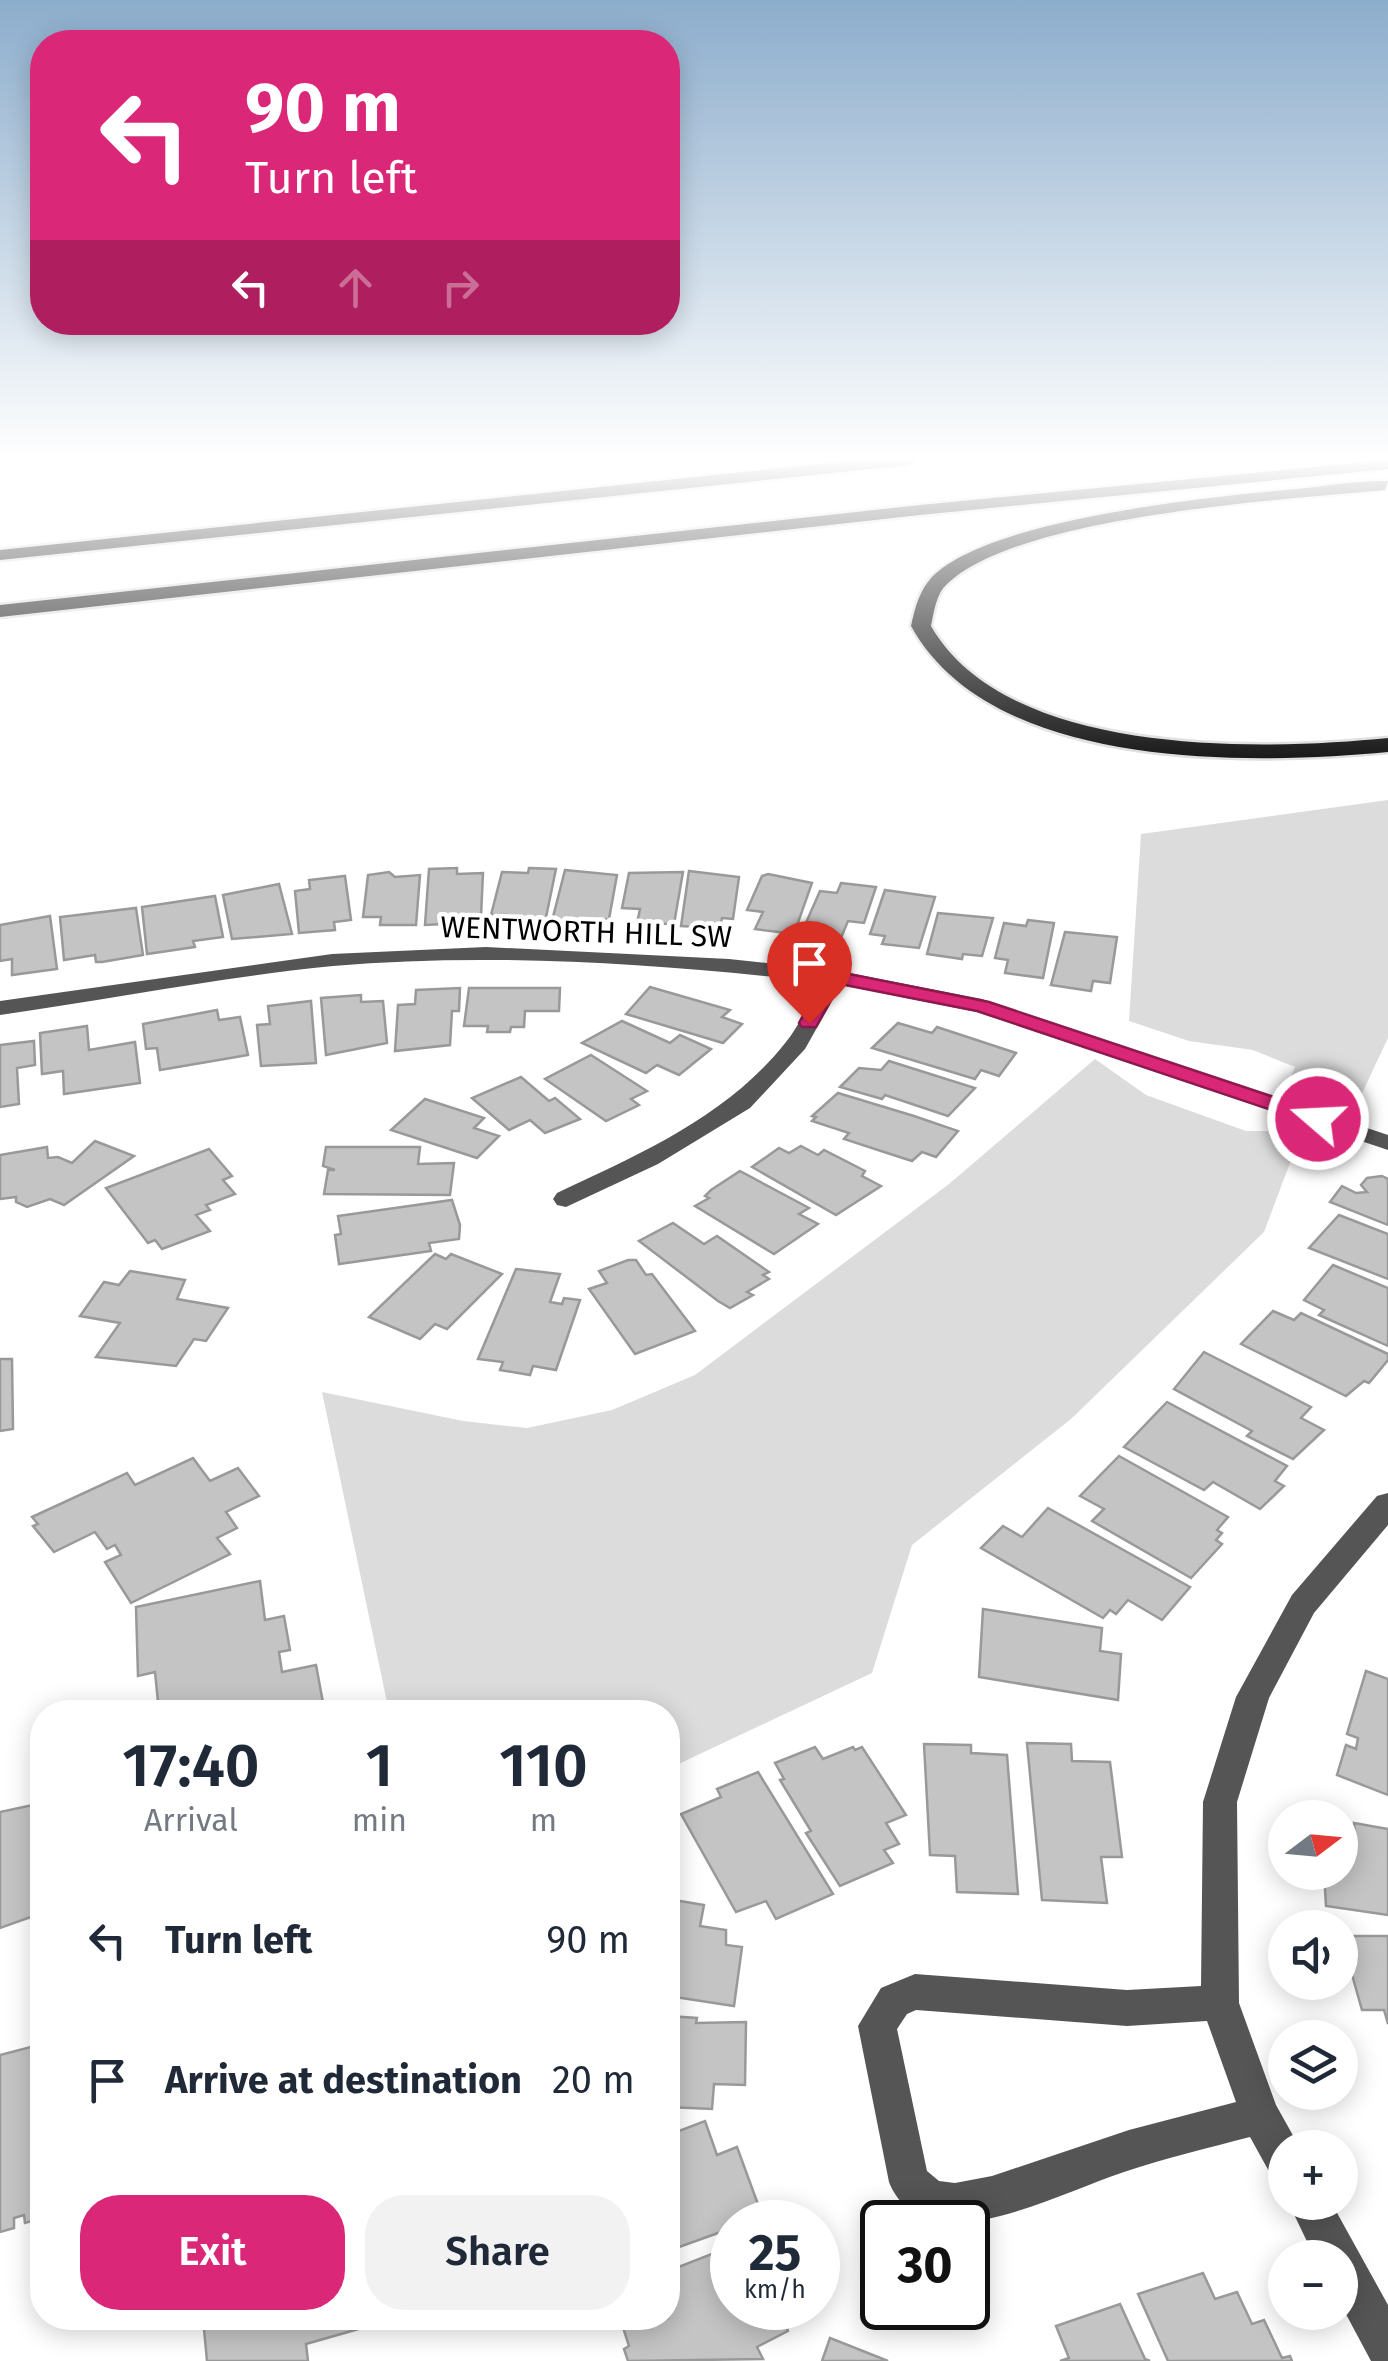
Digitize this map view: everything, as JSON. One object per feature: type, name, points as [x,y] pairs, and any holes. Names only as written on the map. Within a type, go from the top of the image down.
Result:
[{"type":"highway","points":[[0,611],[372,570]]},
{"type":"highway","points":[[954,570],[928,595],[921,626],[939,656],[972,682],[1028,713],[1088,732],[1221,752],[1317,752],[1388,746]]},
{"type":"street","name":"WENTWORTH HILL SW","points":[[0,1008],[332,960],[486,954],[729,965],[834,977],[982,1006],[1388,1143]]},
{"type":"street","points":[[566,1199],[649,1159],[742,1103],[797,1044],[834,977]]},
{"type":"street","points":[[1268,2130],[1220,2003],[1220,1802],[1252,1697],[1303,1604],[1388,1504]]},
{"type":"street","points":[[1220,2003],[1127,2008],[915,1992],[894,2001],[877,2026],[910,2182],[930,2200],[955,2204],[992,2197],[1129,2150],[1260,2116]]},
{"type":"street","points":[[1358,2294],[1388,2348]]},
{"type":"shaded area","points":[[1388,800],[1388,1038],[1357,1104],[1288,1084],[1295,1067],[1253,1050],[1189,1041],[1129,1021],[1141,834]]},
{"type":"shaded area","points":[[1095,1059],[1146,1095],[1246,1131],[1302,1131],[1264,1232],[1071,1419],[912,1545],[872,1673],[680,1763],[680,1700],[386,1700],[322,1392],[463,1421],[527,1428],[612,1410],[695,1375],[949,1184]]},
{"type":"building","points":[[457,868],[457,874],[483,873],[481,916],[465,917],[464,923],[425,925],[429,869]]},
{"type":"building","points":[[529,868],[556,869],[545,922],[505,921],[506,915],[491,915],[502,872],[528,873]]},
{"type":"building","points":[[565,870],[617,875],[609,919],[552,921]]},
{"type":"building","points":[[689,871],[739,877],[733,919],[722,918],[720,928],[681,926]]},
{"type":"building","points":[[389,872],[395,877],[420,875],[416,925],[380,925],[381,917],[363,917],[368,875]]},
{"type":"building","points":[[683,872],[674,924],[637,923],[640,909],[622,908],[629,873]]},
{"type":"building","points":[[345,876],[351,920],[334,922],[335,930],[299,933],[295,891],[310,889],[309,880]]},
{"type":"building","points":[[762,876],[812,883],[794,934],[755,929],[763,912],[747,910]]},
{"type":"building","points":[[841,883],[876,887],[864,923],[848,921],[840,940],[801,934],[820,891],[837,893]]},
{"type":"building","points":[[279,884],[292,934],[232,939],[223,895]]},
{"type":"building","points":[[885,890],[935,897],[919,948],[882,944],[885,936],[870,934]]},
{"type":"building","points":[[215,896],[223,937],[193,941],[195,947],[147,954],[142,907]]},
{"type":"building","points":[[136,908],[143,955],[102,962],[96,962],[95,955],[64,960],[60,917]]},
{"type":"building","points":[[938,913],[993,918],[982,956],[963,954],[962,959],[927,954]]},
{"type":"building","points":[[50,916],[57,969],[12,975],[12,959],[0,961],[0,925]]},
{"type":"building","points":[[1028,920],[1054,923],[1043,978],[1005,973],[1008,960],[995,958],[1004,923],[1026,926]]},
{"type":"building","points":[[1065,932],[1117,937],[1110,983],[1093,981],[1091,991],[1051,985]]},
{"type":"building","points":[[650,987],[730,1010],[722,1017],[742,1024],[723,1043],[626,1014]]},
{"type":"building","points":[[460,988],[459,1011],[452,1011],[450,1045],[395,1051],[398,1005],[415,1004],[416,990]]},
{"type":"building","points":[[469,988],[560,988],[559,1011],[525,1011],[524,1027],[511,1027],[510,1032],[487,1032],[488,1026],[464,1026]]},
{"type":"building","points":[[361,995],[361,1002],[383,1001],[387,1043],[326,1055],[321,998]]},
{"type":"building","points":[[311,1001],[316,1063],[261,1066],[257,1025],[270,1024],[268,1006]]},
{"type":"building","points":[[217,1010],[219,1020],[240,1017],[248,1055],[160,1070],[157,1048],[146,1049],[143,1024]]},
{"type":"building","points":[[622,1021],[670,1043],[680,1035],[711,1049],[679,1075],[657,1065],[646,1073],[582,1043]]},
{"type":"building","points":[[898,1023],[932,1033],[937,1027],[1016,1053],[999,1076],[981,1070],[975,1079],[872,1048]]},
{"type":"building","points":[[87,1026],[89,1050],[135,1042],[140,1083],[64,1094],[63,1071],[42,1074],[40,1033]]},
{"type":"building","points":[[34,1041],[35,1065],[17,1068],[19,1104],[0,1107],[0,1045]]},
{"type":"building","points":[[591,1055],[647,1091],[631,1099],[639,1105],[606,1121],[545,1079]]},
{"type":"building","points":[[889,1061],[975,1088],[948,1116],[885,1095],[882,1099],[840,1087],[859,1068],[881,1070]]},
{"type":"building","points":[[521,1077],[549,1101],[555,1098],[580,1119],[545,1133],[530,1120],[509,1130],[472,1098]]},
{"type":"building","points":[[838,1093],[958,1131],[936,1157],[922,1152],[912,1161],[844,1139],[849,1133],[812,1121],[816,1117],[812,1116]]},
{"type":"building","points":[[425,1099],[484,1118],[474,1128],[499,1136],[477,1158],[391,1130]]},
{"type":"building","points":[[95,1141],[134,1156],[64,1205],[50,1199],[27,1207],[16,1202],[16,1197],[0,1199],[0,1155],[47,1147],[48,1158],[58,1157],[72,1163]]},
{"type":"building","points":[[801,1146],[818,1155],[824,1150],[865,1171],[862,1176],[881,1186],[836,1215],[752,1167],[779,1148],[789,1153]]},
{"type":"building","points":[[326,1147],[420,1147],[418,1164],[454,1163],[450,1195],[324,1194],[328,1170],[335,1170],[323,1166]]},
{"type":"building","points":[[209,1149],[232,1176],[223,1180],[235,1194],[206,1205],[210,1210],[196,1215],[210,1231],[162,1249],[155,1240],[148,1243],[106,1188]]},
{"type":"building","points":[[740,1171],[809,1208],[799,1214],[818,1224],[774,1254],[695,1206]]},
{"type":"building","points":[[1367,1178],[1388,1179],[1388,1225],[1330,1202],[1342,1186],[1356,1193],[1367,1192],[1361,1185]]},
{"type":"building","points":[[452,1200],[460,1225],[459,1239],[429,1243],[431,1251],[339,1264],[335,1235],[341,1234],[338,1216]]},
{"type":"building","points":[[1339,1215],[1388,1234],[1388,1279],[1309,1248]]},
{"type":"building","points":[[673,1223],[704,1244],[717,1236],[769,1272],[763,1275],[769,1279],[747,1292],[753,1295],[730,1308],[718,1301],[639,1241]]},
{"type":"building","points":[[435,1254],[446,1259],[451,1254],[502,1274],[447,1329],[435,1324],[420,1339],[369,1317]]},
{"type":"building","points":[[636,1260],[646,1275],[652,1274],[695,1331],[635,1354],[589,1289],[607,1283],[599,1271]]},
{"type":"building","points":[[1333,1265],[1388,1288],[1388,1346],[1319,1315],[1324,1310],[1304,1300]]},
{"type":"building","points":[[516,1269],[560,1274],[550,1302],[562,1304],[564,1298],[580,1300],[556,1370],[533,1366],[530,1375],[500,1370],[503,1362],[478,1359]]},
{"type":"building","points":[[130,1271],[185,1280],[177,1299],[228,1308],[206,1341],[194,1339],[176,1366],[96,1357],[120,1323],[80,1316],[104,1282],[119,1285]]},
{"type":"building","points":[[1273,1311],[1294,1320],[1301,1313],[1388,1354],[1388,1360],[1369,1383],[1364,1381],[1346,1396],[1241,1344]]},
{"type":"building","points":[[1204,1352],[1311,1407],[1301,1418],[1324,1430],[1293,1459],[1247,1436],[1252,1431],[1174,1389]]},
{"type":"building","points":[[0,1359],[12,1359],[13,1429],[0,1431]]},
{"type":"building","points":[[1167,1402],[1287,1466],[1275,1481],[1284,1486],[1260,1509],[1213,1482],[1204,1490],[1124,1447]]},
{"type":"building","points":[[1119,1456],[1228,1517],[1217,1530],[1222,1533],[1216,1540],[1222,1544],[1191,1578],[1092,1521],[1104,1509],[1080,1496]]},
{"type":"building","points":[[193,1458],[210,1481],[238,1468],[259,1496],[226,1512],[237,1528],[217,1538],[230,1554],[131,1603],[105,1562],[121,1555],[115,1545],[107,1549],[95,1532],[54,1552],[33,1526],[38,1524],[32,1517],[127,1473],[135,1485]]},
{"type":"building","points":[[1048,1508],[1190,1587],[1162,1620],[1128,1600],[1116,1614],[1110,1610],[1103,1618],[981,1548],[1003,1526],[1022,1537]]},
{"type":"building","points":[[260,1581],[265,1620],[284,1616],[290,1650],[279,1652],[282,1672],[316,1665],[323,1700],[158,1700],[155,1672],[138,1676],[136,1607]]},
{"type":"building","points":[[983,1609],[1102,1628],[1100,1651],[1121,1654],[1118,1700],[979,1677]]},
{"type":"building","points":[[1366,1671],[1388,1679],[1388,1795],[1337,1775],[1346,1745],[1356,1749],[1358,1738],[1347,1734]]},
{"type":"building","points":[[1027,1743],[1071,1744],[1072,1761],[1110,1762],[1122,1857],[1101,1857],[1107,1903],[1042,1900]]},
{"type":"building","points":[[924,1744],[971,1745],[971,1753],[1007,1755],[1018,1894],[957,1892],[955,1856],[930,1855]]},
{"type":"building","points":[[815,1747],[823,1759],[862,1747],[906,1815],[886,1823],[899,1844],[884,1850],[893,1863],[840,1886],[806,1833],[811,1831],[780,1780],[784,1779],[775,1763]]},
{"type":"building","points":[[758,1772],[833,1894],[776,1919],[766,1901],[736,1912],[681,1814],[721,1797],[717,1789]]},
{"type":"building","points":[[30,1806],[30,1917],[0,1928],[0,1812]]},
{"type":"building","points":[[1358,1824],[1388,1829],[1388,1915],[1326,1906],[1325,1890],[1358,1890]]},
{"type":"building","points":[[680,1901],[704,1905],[700,1926],[726,1930],[726,1945],[742,1947],[734,2006],[680,1998]]},
{"type":"building","points":[[1358,1936],[1388,1936],[1388,2024],[1384,2010],[1362,2010],[1358,1996]]},
{"type":"building","points":[[680,2017],[697,2018],[696,2023],[746,2022],[745,2085],[714,2084],[712,2109],[680,2108]]},
{"type":"building","points":[[30,2047],[30,2222],[25,2223],[24,2215],[14,2218],[14,2228],[0,2232],[0,2055]]},
{"type":"building","points":[[705,2121],[717,2155],[737,2147],[756,2200],[710,2200],[710,2236],[680,2247],[680,2130]]},
{"type":"building","points":[[710,2255],[710,2330],[788,2331],[757,2347],[763,2359],[628,2361],[624,2330],[680,2330],[680,2266]]},
{"type":"building","points":[[1203,2273],[1215,2299],[1237,2292],[1252,2324],[1264,2320],[1282,2358],[1290,2356],[1292,2361],[1168,2361],[1138,2294]]},
{"type":"building","points":[[1120,2304],[1145,2359],[1150,2361],[1060,2361],[1069,2358],[1056,2326]]},
{"type":"building","points":[[204,2330],[355,2330],[306,2344],[308,2361],[207,2361]]},
{"type":"building","points":[[830,2338],[888,2361],[822,2361]]},
{"type":"route","points":[[809,1023],[834,977],[982,1006],[1318,1119]]}]
